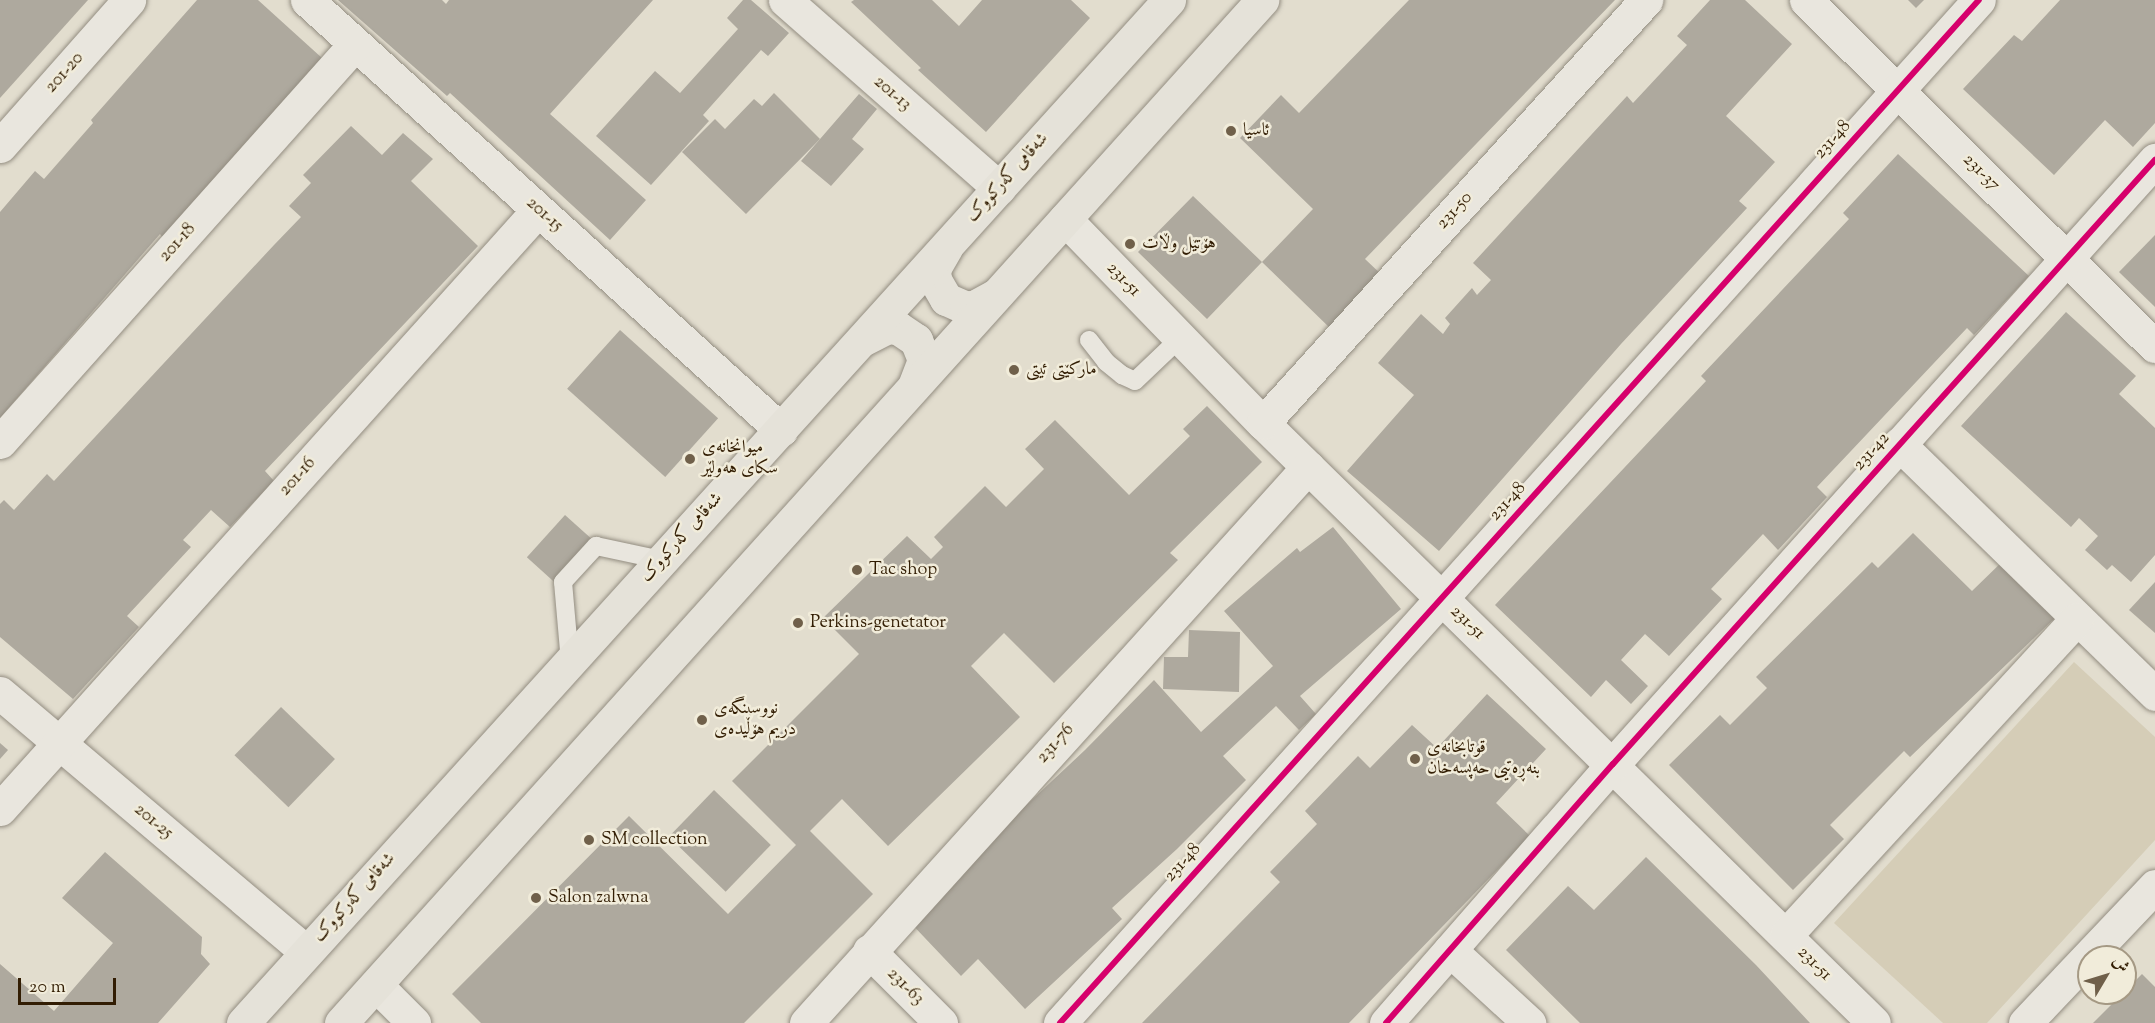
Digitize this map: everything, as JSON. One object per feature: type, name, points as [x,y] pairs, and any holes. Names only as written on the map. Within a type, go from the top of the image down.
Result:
[{"type":"highway","name":"شەقامی کەرکووک","points":[[243,1023],[1169,0]]},
{"type":"highway","points":[[341,1023],[1262,0]]},
{"type":"highway","points":[[943,252],[935,280],[946,299],[955,305],[976,306],[999,292]]},
{"type":"highway","points":[[862,340],[887,327],[898,328],[916,340],[924,360],[915,386]]},
{"type":"street","name":"201-20","points":[[0,146],[129,0]]},
{"type":"street","name":"201-15","points":[[307,0],[781,430]]},
{"type":"street","name":"231-50","points":[[1263,423],[1646,0]]},
{"type":"street","name":"231-37","points":[[1806,0],[2155,346]]},
{"type":"street","name":"231-48","points":[[1059,1023],[1979,0]]},
{"type":"street","name":"201-13","points":[[789,1],[999,188]]},
{"type":"street","name":"201-18","points":[[0,442],[355,44]]},
{"type":"street","name":"231-42","points":[[1386,1023],[1613,764],[2155,160]]},
{"type":"street","name":"201-16","points":[[0,809],[537,210]]},
{"type":"street","name":"231-51","points":[[1065,219],[1263,423],[1875,1023]]},
{"type":"street","points":[[1899,444],[2155,694]]},
{"type":"street","name":"231-76","points":[[806,1023],[868,951],[1308,467]]},
{"type":"street","points":[[1786,935],[2077,618]]},
{"type":"street","name":"201-25","points":[[0,693],[306,952]]},
{"type":"street","points":[[2025,1023],[2155,886]]},
{"type":"street","points":[[1450,950],[1529,1023]]},
{"type":"street","name":"231-63","points":[[868,951],[941,1023]]},
{"type":"street","points":[[376,985],[414,1023]]},
{"type":"lane","points":[[1089,340],[1106,362],[1122,375],[1135,381],[1180,338]]},
{"type":"lane","points":[[570,662],[563,582],[589,553],[596,546],[663,560]]},
{"type":"shaded area","points":[[2074,662],[2155,737],[2155,840],[1987,1023],[1943,1023],[1834,923]]},
{"type":"building","points":[[0,0],[88,0],[0,98]]},
{"type":"building","points":[[197,0],[258,0],[322,58],[163,238],[160,234],[0,418],[0,212],[35,171],[44,179],[93,123],[91,120]]},
{"type":"building","points":[[338,0],[442,0],[446,4],[449,0],[653,0],[550,114],[646,200],[610,240],[450,93],[447,96]]},
{"type":"building","points":[[743,0],[751,0],[789,33],[768,56],[761,50],[703,115],[709,121],[651,185],[596,136],[655,71],[680,93],[738,29],[727,18]]},
{"type":"building","points":[[854,0],[932,0],[959,26],[982,0],[1071,0],[1090,18],[986,132],[918,70],[921,68],[851,2]]},
{"type":"building","points":[[1409,0],[1615,0],[1365,259],[1384,277],[1332,330],[1262,262],[1313,209],[1240,138],[1281,95],[1299,113]]},
{"type":"building","points":[[1710,0],[1745,0],[1792,44],[1726,116],[1775,162],[1739,201],[1747,208],[1621,344],[1439,551],[1347,471],[1414,395],[1378,363],[1421,314],[1443,334],[1450,324],[1445,318],[1472,288],[1477,295],[1491,280],[1473,263],[1627,96],[1633,103],[1687,45],[1677,36]]},
{"type":"building","points":[[1908,0],[1924,0],[1916,8]]},
{"type":"building","points":[[2060,0],[2155,0],[2155,123],[2133,147],[2105,120],[2054,175],[1963,89],[2014,35],[2022,41]]},
{"type":"building","points":[[774,93],[820,139],[746,214],[682,152],[715,119],[725,129],[754,99],[762,106]]},
{"type":"building","points":[[859,94],[877,109],[852,139],[864,149],[831,186],[801,161]]},
{"type":"building","points":[[351,126],[382,155],[403,133],[433,159],[411,181],[478,246],[265,471],[274,481],[230,527],[211,510],[183,540],[191,547],[127,616],[139,627],[73,699],[0,637],[0,504],[4,500],[14,510],[47,474],[54,481],[301,217],[289,206],[311,183],[303,175]]},
{"type":"building","points":[[1898,154],[2029,276],[1974,335],[1967,328],[1817,487],[1827,497],[1778,550],[1763,534],[1711,589],[1722,599],[1669,656],[1645,634],[1621,660],[1648,686],[1631,704],[1606,680],[1591,697],[1495,605],[1706,381],[1701,376],[1849,219],[1843,213]]},
{"type":"building","points":[[1193,196],[1262,262],[1207,319],[1138,252]]},
{"type":"building","points":[[2155,235],[2155,307],[2119,272]]},
{"type":"building","points":[[2066,312],[2136,376],[2119,394],[2155,428],[2155,555],[2131,582],[2112,565],[2107,570],[2085,550],[2098,536],[2079,518],[2071,527],[1961,426]]},
{"type":"building","points":[[620,330],[718,418],[665,477],[567,389]]},
{"type":"building","points":[[1207,406],[1262,462],[1170,553],[1178,560],[1054,683],[1004,633],[971,666],[1020,717],[888,846],[842,799],[810,831],[873,894],[744,1023],[481,1023],[452,994],[629,816],[728,914],[796,845],[732,781],[859,654],[823,618],[907,536],[931,559],[943,547],[934,537],[985,486],[1006,507],[1044,469],[1025,449],[1055,420],[1129,495],[1190,436],[1183,429]]},
{"type":"building","points":[[565,515],[601,547],[563,589],[527,557]]},
{"type":"building","points":[[1333,527],[1401,609],[1300,696],[1316,714],[1299,730],[1276,706],[1223,756],[1246,780],[1177,849],[1112,908],[1122,919],[1025,1009],[978,959],[961,976],[906,918],[1085,750],[1154,680],[1201,732],[1273,666],[1224,611],[1297,548],[1300,552]]},
{"type":"building","points":[[1913,533],[1972,591],[2007,557],[2060,613],[1910,757],[1904,751],[1830,825],[1844,839],[1793,890],[1669,765],[1720,715],[1730,725],[1767,688],[1756,677],[1872,562],[1878,568]]},
{"type":"building","points":[[2155,582],[2155,633],[2129,610]]},
{"type":"building","points":[[1189,630],[1240,632],[1239,692],[1163,689],[1164,657],[1188,657]]},
{"type":"building","points":[[1487,694],[1546,749],[1496,803],[1530,836],[1349,1023],[1142,1023],[1280,882],[1270,872],[1317,824],[1305,811],[1358,756],[1370,768],[1412,725],[1437,748]]},
{"type":"building","points":[[281,707],[335,759],[288,807],[234,755]]},
{"type":"building","points":[[0,743],[8,750],[0,759]]},
{"type":"building","points":[[714,790],[771,845],[726,892],[669,837]]},
{"type":"building","points":[[105,852],[202,937],[201,954],[210,964],[158,1023],[0,1023],[0,964],[54,1011],[113,943],[62,898]]},
{"type":"building","points":[[1646,857],[1756,965],[1810,1023],[1580,1023],[1506,950],[1568,886],[1594,910]]},
{"type":"building","points":[[2142,974],[2155,987],[2155,1023],[2093,1023],[2111,1005],[2137,1005],[2137,979]]},
{"type":"cycle path","points":[[1060,1023],[1979,0]]},
{"type":"cycle path","points":[[1386,1023],[1613,764],[2155,160]]},
{"type":"place","name":"ئاسیا","points":[[1231,131]]},
{"type":"place","name":"هۆتێل وڵات","points":[[1130,244]]},
{"type":"place","name":"مارکێتی ئیتی","points":[[1014,370]]},
{"type":"place","name":"میوانخانەی سکای هەولێر","points":[[690,459]]},
{"type":"place","name":"Tac shop","points":[[857,570]]},
{"type":"place","name":"Perkins-genetator","points":[[798,623]]},
{"type":"place","name":"نووسینگەی دریم هۆڵیدەی","points":[[702,720]]},
{"type":"place","name":"قوتابخانەی بنەڕەتیی حەپسەخان","points":[[1415,759]]},
{"type":"place","name":"SM collection","points":[[589,840]]},
{"type":"place","name":"Salon zalwna","points":[[536,898]]}]
